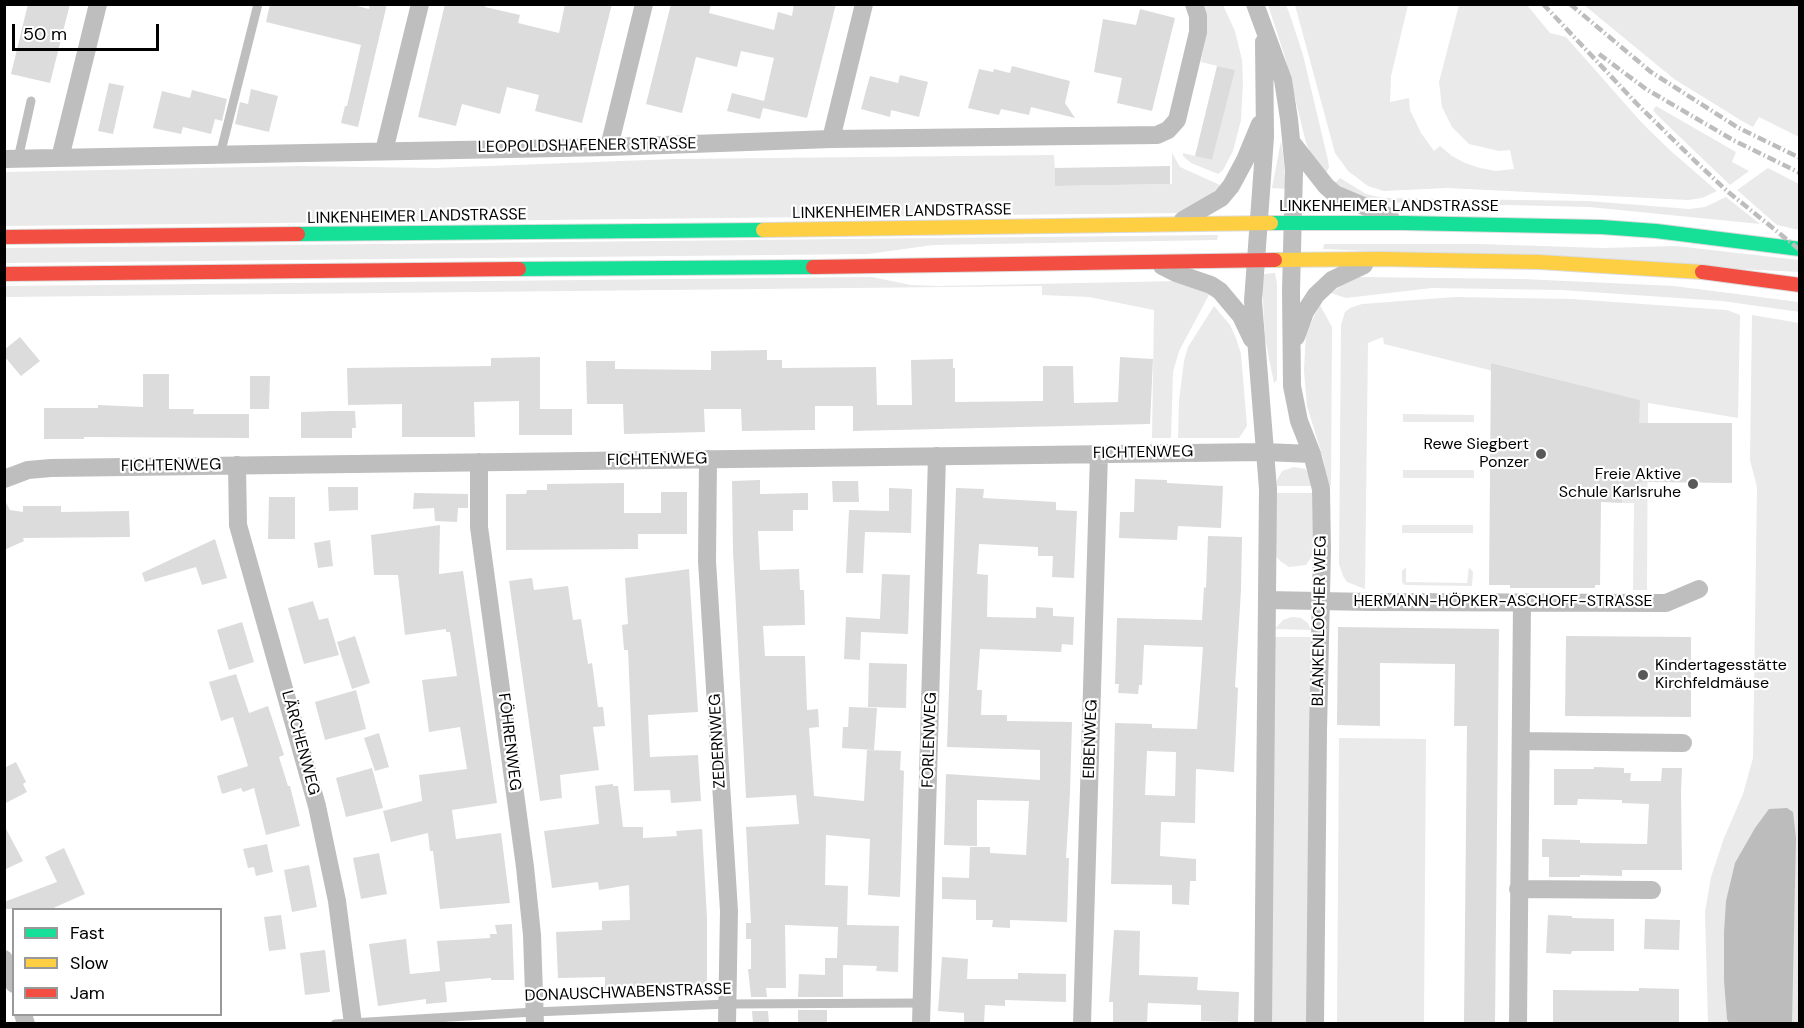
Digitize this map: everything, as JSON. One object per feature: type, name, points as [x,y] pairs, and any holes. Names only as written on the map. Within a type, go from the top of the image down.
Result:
[{"type":"main road","name":"LINKENHEIMER LANDSTRASSE","points":[[4,237],[1403,223],[1531,224],[1632,230],[1800,249]]},
{"type":"main road","points":[[4,274],[1379,259],[1632,266],[1722,274],[1800,285]]},
{"type":"street","points":[[60,158],[98,4]]},
{"type":"street","points":[[384,151],[420,4]]},
{"type":"street","points":[[609,147],[644,4]]},
{"type":"street","points":[[831,139],[864,4]]},
{"type":"street","name":"LEOPOLDSHAFENER STRASSE","points":[[11,159],[609,147],[831,139],[1157,135],[1168,130],[1177,120],[1198,32],[1198,16],[1194,4]]},
{"type":"street","name":"BLANKENLOCHER WEG","points":[[1255,4],[1283,80],[1293,144],[1292,386],[1299,421],[1321,489],[1322,600],[1318,731],[1315,1023]]},
{"type":"street","points":[[1263,25],[1265,137],[1253,301],[1268,489],[1263,1023]]},
{"type":"street","points":[[1174,224],[1200,212],[1221,198],[1231,186],[1245,160],[1265,108]]},
{"type":"street","points":[[1293,144],[1317,176],[1335,194],[1403,223]]},
{"type":"street","points":[[1291,359],[1300,325],[1316,295],[1332,279],[1379,259]]},
{"type":"street","points":[[1155,262],[1176,273],[1211,285],[1220,291],[1241,316],[1250,332],[1256,355]]},
{"type":"street","name":"FICHTENWEG","points":[[4,479],[28,470],[51,468],[1264,452],[1311,454]]},
{"type":"street","name":"EIBENWEG","points":[[1083,1023],[1099,454]]},
{"type":"street","name":"FORLENWEG","points":[[921,1023],[938,456]]},
{"type":"street","name":"ZEDERNWEG","points":[[708,459],[707,561],[729,911],[727,1023]]},
{"type":"street","name":"FÖHRENWEG","points":[[479,462],[479,527],[525,867],[532,934],[534,1018]]},
{"type":"street","name":"LÄRCHENWEG","points":[[237,465],[238,525],[317,806],[337,901],[347,1023]]},
{"type":"street","name":"HERMANN-HÖPKER-ASCHOFF-STRASSE","points":[[1267,600],[1666,603],[1699,589]]},
{"type":"street","points":[[1518,1023],[1522,603]]},
{"type":"street","points":[[1521,741],[1683,743]]},
{"type":"street","points":[[1518,889],[1652,890]]},
{"type":"street","points":[[4,959],[12,979]]},
{"type":"lane","points":[[220,155],[258,4]]},
{"type":"lane","points":[[11,159],[31,101]]},
{"type":"lane","name":"DONAUSCHWABENSTRASSE","points":[[347,1023],[534,1018],[728,1004],[922,1003]]},
{"type":"shaded area","points":[[1204,5],[1223,5],[1235,31],[1242,60],[1241,120],[1233,151],[1223,170],[1218,174],[1191,163],[1183,156],[1183,153],[1212,160],[1234,70],[1201,62],[1207,27]]},
{"type":"shaded area","points":[[1268,5],[1286,5],[1290,15],[1303,55],[1328,160],[1329,167],[1326,173],[1312,156],[1306,143],[1285,57]]},
{"type":"shaded area","points":[[1295,5],[1408,5],[1391,76],[1390,102],[1409,98],[1410,110],[1421,133],[1434,151],[1440,146],[1465,163],[1496,171],[1514,169],[1510,150],[1499,151],[1469,144],[1452,127],[1442,107],[1439,82],[1459,5],[1527,5],[1550,33],[1566,37],[1642,123],[1717,191],[1702,198],[1688,200],[1447,188],[1384,191],[1368,186],[1348,171],[1335,153]]},
{"type":"shaded area","points":[[1584,5],[1799,5],[1799,137],[1759,117],[1753,127],[1742,121],[1674,79]]},
{"type":"shaded area","points":[[1656,106],[1736,152],[1732,162],[1749,171],[1730,185],[1657,115],[1653,110]]},
{"type":"shaded area","points":[[1281,141],[1283,154],[1286,189],[1272,188]]},
{"type":"shaded area","points":[[1172,153],[1180,167],[1220,185],[1210,196],[1178,213],[5,226],[4,172],[298,166],[435,168],[675,159],[1054,155],[1056,186],[1172,184]]},
{"type":"shaded area","points":[[1768,168],[1799,184],[1799,230],[1777,225],[1737,190]]},
{"type":"shaded area","points":[[1340,178],[1366,194],[1383,198],[1588,201],[1689,209],[1705,207],[1726,197],[1760,224],[1589,207],[1378,202],[1344,189],[1335,183]]},
{"type":"shaded area","points":[[1218,235],[1217,240],[933,245],[868,254],[5,263],[4,248]]},
{"type":"shaded area","points":[[1324,244],[1479,244],[1602,248],[1676,246],[1799,260],[1800,272],[1323,249]]},
{"type":"shaded area","points":[[1275,273],[1277,283],[1277,380],[1274,383],[1265,338],[1262,282],[1264,274]]},
{"type":"shaded area","points":[[872,277],[911,285],[939,286],[1176,281],[1210,293],[1179,351],[1173,372],[1171,438],[1152,438],[1154,310],[1089,297],[1042,295],[1042,286],[5,297],[4,286]]},
{"type":"shaded area","points":[[1358,277],[1523,279],[1674,286],[1799,302],[1800,312],[1722,301],[1561,290],[1432,288],[1346,298],[1331,293],[1346,282]]},
{"type":"shaded area","points":[[1455,297],[1572,299],[1727,310],[1740,315],[1738,418],[1648,403],[1647,590],[1633,590],[1634,503],[1622,503],[1622,487],[1639,486],[1639,400],[1491,363],[1491,371],[1384,344],[1383,337],[1368,343],[1365,589],[1347,582],[1343,576],[1339,564],[1341,325],[1345,312],[1362,304]]},
{"type":"shaded area","points":[[1320,305],[1332,327],[1331,485],[1329,487],[1323,458],[1307,406],[1304,371],[1306,332]]},
{"type":"shaded area","points":[[1214,306],[1230,325],[1241,354],[1247,426],[1239,438],[1178,438],[1179,401],[1184,361],[1188,347]]},
{"type":"shaded area","points":[[1752,315],[1799,323],[1799,1023],[1708,1024],[1705,912],[1711,877],[1724,838],[1743,794],[1753,758],[1757,487],[1750,460]]},
{"type":"shaded area","points":[[1403,414],[1474,415],[1474,422],[1403,422]]},
{"type":"shaded area","points":[[1294,467],[1305,469],[1309,473],[1313,486],[1276,486],[1282,471]]},
{"type":"shaded area","points":[[1403,470],[1474,470],[1474,478],[1403,478]]},
{"type":"shaded area","points":[[1275,493],[1314,493],[1315,551],[1306,565],[1289,567],[1276,556]]},
{"type":"shaded area","points":[[1402,525],[1473,525],[1473,533],[1402,533]]},
{"type":"shaded area","points":[[1406,567],[1406,582],[1467,583],[1469,567],[1473,572],[1472,586],[1405,585],[1402,582],[1402,571]]},
{"type":"shaded area","points":[[1292,617],[1301,618],[1308,623],[1311,630],[1275,629],[1283,620]]},
{"type":"shaded area","points":[[1274,637],[1312,637],[1308,1023],[1270,1024]]},
{"type":"shaded area","points":[[1339,738],[1426,739],[1424,1023],[1337,1023]]},
{"type":"shaded area","points":[[1787,808],[1793,812],[1796,838],[1792,1023],[1729,1023],[1724,980],[1724,933],[1726,901],[1735,863],[1769,809]]},
{"type":"building","points":[[28,4],[70,4],[50,83],[11,74]]},
{"type":"building","points":[[270,4],[349,4],[369,9],[370,4],[387,4],[358,127],[341,123],[361,45],[266,22]]},
{"type":"building","points":[[445,4],[486,4],[485,7],[520,15],[518,23],[559,33],[565,4],[612,4],[582,123],[535,111],[539,95],[507,87],[500,114],[462,104],[456,126],[418,117]]},
{"type":"building","points":[[671,4],[711,4],[709,13],[774,30],[778,12],[792,16],[794,4],[836,4],[807,118],[763,108],[760,119],[727,111],[732,93],[764,101],[774,58],[741,51],[737,67],[696,57],[682,113],[646,104]]},
{"type":"building","points":[[1140,9],[1175,18],[1152,111],[1117,103],[1122,78],[1094,72],[1103,19],[1136,25]]},
{"type":"building","points":[[1012,66],[1070,81],[1065,103],[1075,118],[1031,107],[1029,115],[1001,109],[999,115],[968,108],[979,69],[993,72],[994,69],[1010,73]]},
{"type":"building","points":[[1217,66],[1235,70],[1212,160],[1195,156]]},
{"type":"building","points":[[900,75],[928,82],[919,117],[891,110],[890,117],[861,109],[870,76],[898,83]]},
{"type":"building","points":[[109,83],[124,86],[113,134],[98,131]]},
{"type":"building","points":[[251,89],[278,96],[269,132],[235,124],[240,102],[248,104]]},
{"type":"building","points":[[192,90],[227,99],[222,121],[215,119],[211,134],[183,127],[181,134],[153,128],[162,91],[190,98]]},
{"type":"building","points":[[1170,166],[1170,184],[1055,186],[1055,168]]},
{"type":"building","points":[[20,337],[40,361],[21,376],[4,356],[4,350]]},
{"type":"building","points":[[767,350],[767,360],[782,360],[782,368],[876,367],[877,405],[912,405],[911,360],[953,359],[955,402],[1043,401],[1043,366],[1073,366],[1074,403],[1118,402],[1120,357],[1153,359],[1150,424],[853,431],[853,406],[815,406],[815,430],[742,431],[741,409],[704,409],[705,432],[624,434],[623,404],[587,404],[586,361],[615,361],[615,369],[711,370],[711,351]]},
{"type":"building","points":[[540,357],[540,409],[572,409],[572,435],[519,435],[519,401],[474,402],[475,437],[402,437],[402,404],[348,405],[347,368],[491,366],[491,358]]},
{"type":"building","points":[[1491,363],[1640,400],[1639,423],[1732,423],[1732,483],[1639,482],[1639,487],[1622,487],[1622,503],[1601,502],[1600,585],[1595,585],[1595,588],[1510,588],[1510,585],[1489,585]]},
{"type":"building","points":[[143,374],[169,374],[169,409],[194,409],[193,414],[249,414],[249,438],[84,437],[84,439],[44,439],[44,408],[98,408],[98,405],[143,407]]},
{"type":"building","points":[[250,376],[270,376],[269,409],[250,409]]},
{"type":"building","points":[[355,411],[356,428],[352,428],[352,438],[301,438],[301,412]]},
{"type":"building","points":[[1135,479],[1223,486],[1221,528],[1178,526],[1177,540],[1119,538],[1120,512],[1134,512]]},
{"type":"building","points":[[760,480],[760,494],[808,493],[808,510],[793,510],[793,531],[758,531],[760,570],[799,569],[800,590],[804,590],[805,625],[763,626],[765,656],[805,656],[807,710],[818,709],[819,727],[809,728],[814,796],[864,801],[867,750],[901,751],[900,770],[904,771],[900,897],[868,895],[870,839],[826,835],[825,885],[848,886],[847,925],[899,926],[898,972],[876,971],[877,966],[843,965],[843,997],[798,997],[799,974],[825,975],[825,958],[837,958],[838,927],[785,925],[786,988],[766,988],[767,997],[751,997],[748,969],[751,969],[751,939],[746,939],[746,923],[751,923],[746,827],[799,824],[796,795],[746,798],[733,551],[732,481]]},
{"type":"building","points":[[832,481],[858,481],[859,502],[833,502]]},
{"type":"building","points":[[624,483],[624,513],[661,513],[661,492],[687,492],[687,534],[638,534],[638,549],[506,550],[506,494],[526,494],[527,490],[547,490],[547,484]]},
{"type":"building","points":[[328,487],[358,487],[358,510],[329,511]]},
{"type":"building","points":[[889,488],[912,489],[911,533],[865,532],[863,573],[846,573],[849,510],[889,511]]},
{"type":"building","points":[[956,488],[984,489],[983,498],[1056,502],[1056,510],[1077,511],[1074,578],[1052,577],[1053,556],[1038,556],[1038,547],[979,544],[977,574],[988,575],[987,617],[1036,618],[1036,607],[1053,608],[1053,616],[1074,617],[1073,645],[1062,644],[1061,652],[980,649],[977,690],[982,690],[981,715],[1007,715],[1007,721],[1072,722],[1066,858],[1069,858],[1067,922],[1010,920],[1010,928],[992,927],[993,920],[976,920],[976,900],[942,899],[942,877],[969,878],[970,847],[990,847],[990,853],[1026,855],[1029,801],[977,800],[977,846],[944,845],[946,774],[1040,780],[1040,750],[947,747]]},
{"type":"building","points":[[414,493],[468,494],[468,508],[458,508],[457,522],[435,521],[434,508],[413,509]]},
{"type":"building","points":[[269,497],[295,497],[295,539],[268,539]]},
{"type":"building","points":[[4,499],[10,510],[23,512],[23,506],[61,506],[61,512],[129,511],[130,537],[23,538],[24,541],[4,550]]},
{"type":"building","points":[[440,525],[439,574],[463,571],[497,803],[452,810],[456,839],[501,833],[510,903],[440,909],[433,851],[430,851],[428,833],[391,842],[383,811],[422,801],[419,775],[467,769],[460,727],[429,732],[422,680],[457,676],[450,632],[446,632],[446,629],[405,635],[398,575],[374,575],[371,535]]},
{"type":"building","points":[[1208,536],[1242,537],[1235,687],[1238,688],[1234,772],[1196,769],[1195,823],[1161,822],[1160,856],[1196,859],[1196,881],[1190,881],[1189,905],[1172,904],[1172,885],[1111,884],[1115,723],[1152,724],[1152,728],[1197,729],[1203,647],[1144,645],[1142,685],[1139,685],[1138,694],[1118,693],[1119,684],[1115,684],[1117,618],[1202,620],[1204,587],[1206,588]],"holes":[[[1147,751],[1176,752],[1175,796],[1145,795]]]},
{"type":"building","points":[[215,539],[227,578],[202,585],[196,567],[145,582],[142,573]]},
{"type":"building","points":[[330,540],[333,566],[318,568],[314,543]]},
{"type":"building","points":[[689,569],[698,712],[648,715],[650,757],[698,755],[701,801],[671,803],[670,790],[634,791],[628,650],[624,650],[622,625],[628,624],[625,578]]},
{"type":"building","points":[[882,574],[910,575],[908,634],[861,632],[860,660],[844,659],[846,617],[880,619]]},
{"type":"building","points":[[532,578],[534,590],[568,586],[573,620],[581,619],[588,664],[592,663],[598,707],[603,707],[605,726],[593,727],[599,770],[560,775],[562,798],[540,801],[509,581]]},
{"type":"building","points":[[313,601],[319,620],[328,618],[339,655],[304,664],[288,608]]},
{"type":"building","points":[[242,622],[254,662],[229,670],[217,630]]},
{"type":"building","points":[[1338,627],[1499,629],[1495,1023],[1464,1023],[1467,726],[1454,726],[1455,664],[1380,663],[1380,726],[1337,725]]},
{"type":"building","points":[[355,636],[370,683],[352,689],[337,642]]},
{"type":"building","points":[[1566,636],[1691,637],[1691,717],[1565,716]]},
{"type":"building","points":[[869,663],[907,664],[906,708],[868,707]]},
{"type":"building","points":[[236,674],[249,713],[268,706],[284,755],[279,757],[288,786],[290,786],[300,826],[266,835],[254,788],[243,792],[241,788],[222,794],[217,776],[248,766],[233,717],[221,721],[209,682]]},
{"type":"building","points":[[356,690],[366,729],[325,740],[315,702]]},
{"type":"building","points":[[849,707],[877,708],[874,750],[842,748],[843,727],[848,727]]},
{"type":"building","points":[[379,733],[389,767],[375,771],[364,738]]},
{"type":"building","points":[[16,762],[26,782],[23,784],[27,792],[4,804],[4,768]]},
{"type":"building","points":[[1594,767],[1624,768],[1624,773],[1631,773],[1630,781],[1661,781],[1662,768],[1682,768],[1682,870],[1622,870],[1622,876],[1549,877],[1549,857],[1542,857],[1542,839],[1580,840],[1580,843],[1647,844],[1649,804],[1622,803],[1622,800],[1578,799],[1577,805],[1554,805],[1554,769],[1594,769]]},
{"type":"building","points":[[372,768],[383,808],[346,817],[336,778]]},
{"type":"building","points":[[613,784],[613,786],[618,786],[623,827],[643,827],[643,838],[677,836],[676,831],[702,829],[707,918],[707,989],[605,991],[605,977],[558,978],[556,932],[602,930],[602,921],[630,920],[629,885],[599,890],[598,882],[552,888],[544,831],[599,824],[595,786]]},
{"type":"building","points":[[4,825],[23,861],[4,870]]},
{"type":"building","points":[[267,844],[273,872],[256,876],[254,867],[248,868],[243,849]]},
{"type":"building","points":[[64,848],[85,894],[53,908],[4,909],[4,902],[57,882],[45,857]]},
{"type":"building","points":[[379,853],[387,894],[361,899],[353,858]]},
{"type":"building","points":[[309,865],[317,907],[292,912],[284,870]]},
{"type":"building","points":[[281,915],[286,949],[269,951],[264,917]]},
{"type":"building","points":[[1548,915],[1614,919],[1614,951],[1546,953]]},
{"type":"building","points":[[1645,919],[1680,920],[1679,950],[1644,949]]},
{"type":"building","points":[[512,924],[514,980],[491,980],[491,978],[445,982],[447,1002],[426,1004],[426,999],[378,1006],[369,944],[406,939],[410,974],[440,971],[437,941],[490,938],[490,934],[497,934],[495,925]]},
{"type":"building","points":[[1114,930],[1140,931],[1139,975],[1198,977],[1197,990],[1239,992],[1238,1022],[1201,1021],[1201,1005],[1148,1003],[1147,1023],[1113,1023],[1113,1002],[1109,1002]]},
{"type":"building","points":[[325,950],[330,992],[305,995],[300,953]]},
{"type":"building","points":[[942,957],[968,959],[967,979],[1018,979],[1018,973],[1066,974],[1066,1002],[1005,1000],[1005,1006],[985,1005],[984,1023],[964,1023],[964,1013],[938,1011]]},
{"type":"building","points":[[1639,988],[1679,989],[1679,1023],[1553,1023],[1553,990],[1639,991]]},
{"type":"building","points":[[798,1010],[827,1010],[827,1023],[798,1023]]},
{"type":"building","points":[[752,1011],[768,1011],[769,1023],[753,1023]]},
{"type":"railway","points":[[1543,4],[1638,105],[1695,161],[1727,191],[1800,250]]},
{"type":"railway","points":[[1570,4],[1651,72],[1737,127],[1800,158]]},
{"type":"railway","points":[[1599,54],[1646,89],[1733,140],[1800,173]]},
{"type":"traffic: fast","points":[[1271,223],[1601,227],[1656,231],[1800,249]]},
{"type":"traffic: fast","points":[[298,234],[763,230]]},
{"type":"traffic: fast","points":[[519,269],[813,267]]},
{"type":"traffic: slow","points":[[763,230],[1271,223]]},
{"type":"traffic: slow","points":[[1275,260],[1539,262],[1702,272]]},
{"type":"traffic: jam","points":[[4,237],[298,234]]},
{"type":"traffic: jam","points":[[813,267],[1275,260]]},
{"type":"traffic: jam","points":[[4,274],[519,269]]},
{"type":"traffic: jam","points":[[1702,272],[1800,285]]},
{"type":"place","name":"Rewe Siegbert Ponzer","points":[[1541,454]]},
{"type":"place","name":"Freie Aktive Schule Karlsruhe","points":[[1693,484]]},
{"type":"place","name":"Kindertagesstätte Kirchfeldmäuse","points":[[1643,675]]}]
